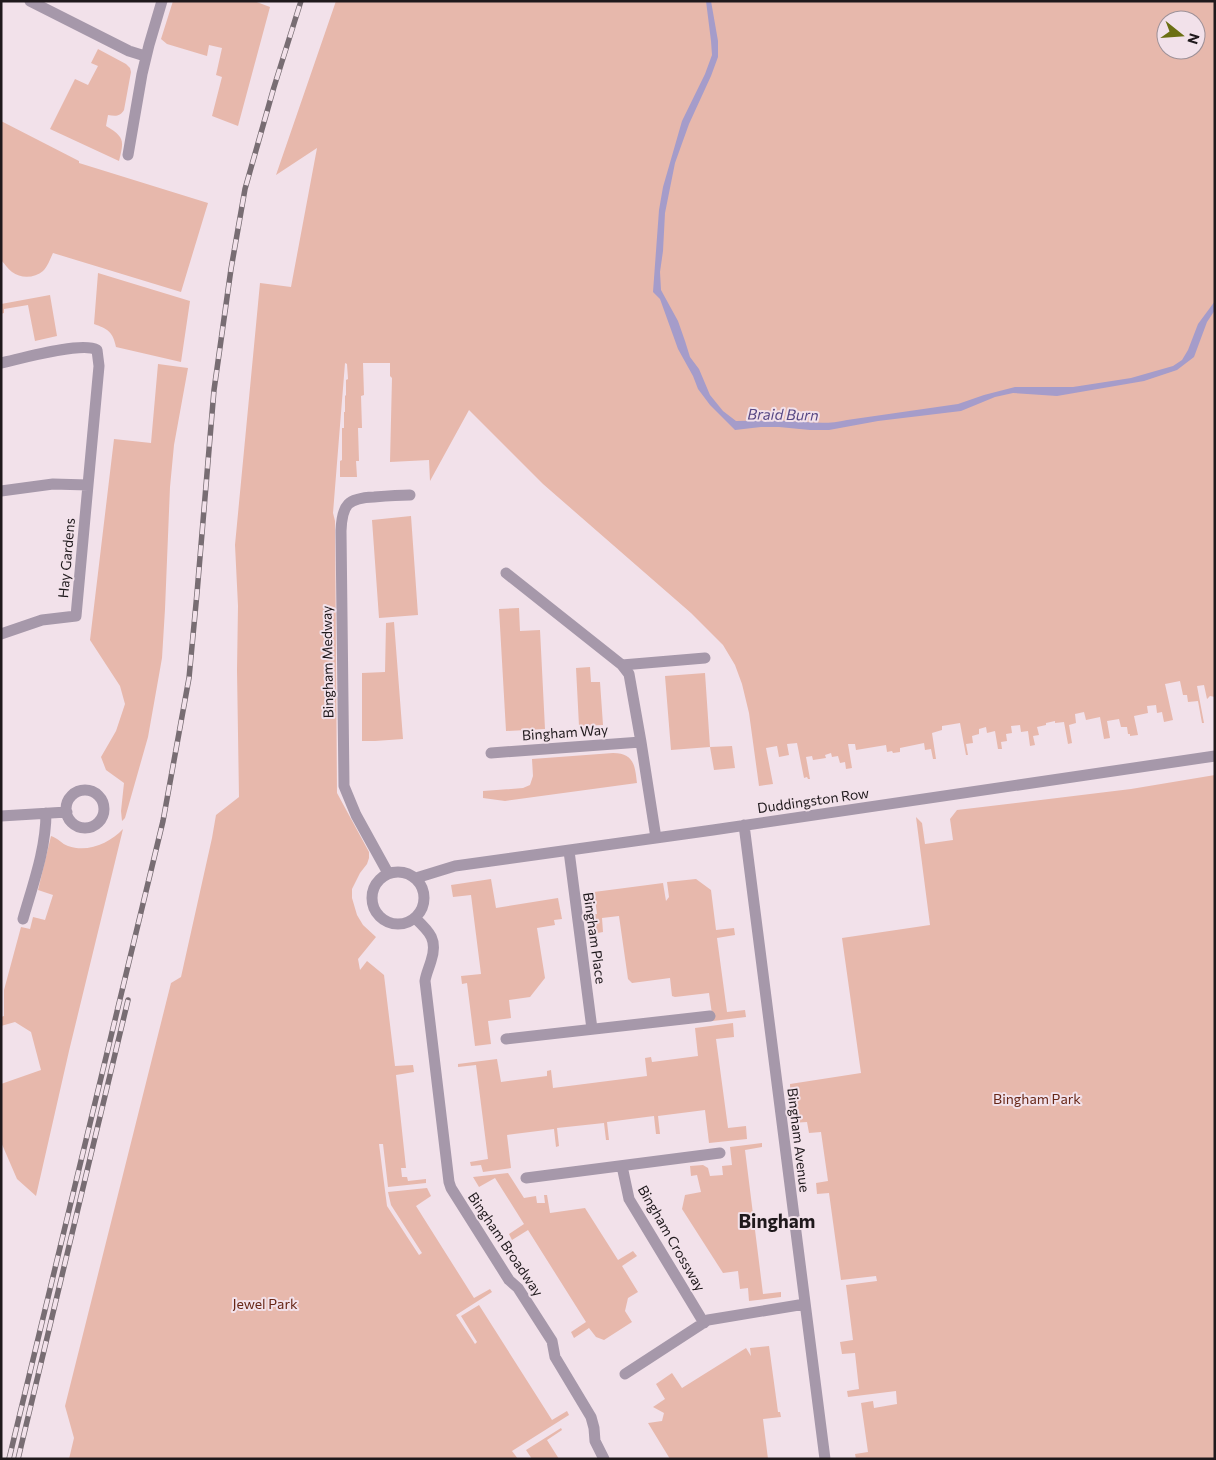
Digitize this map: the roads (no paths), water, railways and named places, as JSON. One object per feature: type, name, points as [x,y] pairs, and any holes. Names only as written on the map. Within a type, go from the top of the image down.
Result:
[{"type":"street","points":[[30,1],[129,51],[146,56]]},
{"type":"street","points":[[128,155],[146,56],[162,1]]},
{"type":"street","name":"Hay Gardens","points":[[1,363],[84,347],[97,350],[99,366],[76,616],[42,620],[1,634]]},
{"type":"street","points":[[1,491],[53,484],[88,486]]},
{"type":"street","name":"Bingham Medway","points":[[388,874],[356,815],[344,786],[341,524],[346,507],[353,500],[410,495]]},
{"type":"street","points":[[506,573],[622,665],[629,674],[642,742],[656,838]]},
{"type":"street","points":[[622,665],[705,658]]},
{"type":"street","name":"Bingham Way","points":[[491,753],[642,742]]},
{"type":"street","name":"Duddingston Row","points":[[416,878],[455,866],[1215,756]]},
{"type":"street","points":[[1,816],[66,812]]},
{"type":"street","points":[[23,919],[44,847],[46,813]]},
{"type":"street","name":"Bingham Avenue","points":[[744,825],[825,1459]]},
{"type":"street","name":"Bingham Place","points":[[569,851],[592,1029]]},
{"type":"street","points":[[403,872],[416,878],[424,891],[424,906],[415,918],[403,924],[390,923],[379,916],[373,904],[374,888],[377,882],[388,874],[403,872]]},
{"type":"street","name":"Bingham Broadway","points":[[415,918],[432,936],[434,943],[434,951],[425,981],[451,1188],[509,1280],[518,1288],[552,1341],[555,1357],[591,1417],[595,1441],[604,1459]]},
{"type":"street","points":[[506,1039],[710,1016]]},
{"type":"street","name":"Bingham Crossway","points":[[526,1178],[720,1153]]},
{"type":"street","name":"Bingham Crossway","points":[[622,1166],[629,1199],[704,1323]]},
{"type":"street","points":[[625,1374],[708,1320],[805,1304]]},
{"type":"railway","points":[[9,1459],[163,821],[189,678],[214,390],[231,269],[245,189],[301,1]]},
{"type":"railway","points":[[18,1459],[128,1000]]},
{"type":"district","name":"Bingham","points":[[777,1220]]},
{"type":"water label","name":"Braid Burn","points":[[783,414]]},
{"type":"park label","name":"Bingham Park","points":[[1037,1098]]},
{"type":"park label","name":"Jewel Park","points":[[265,1303]]}]
